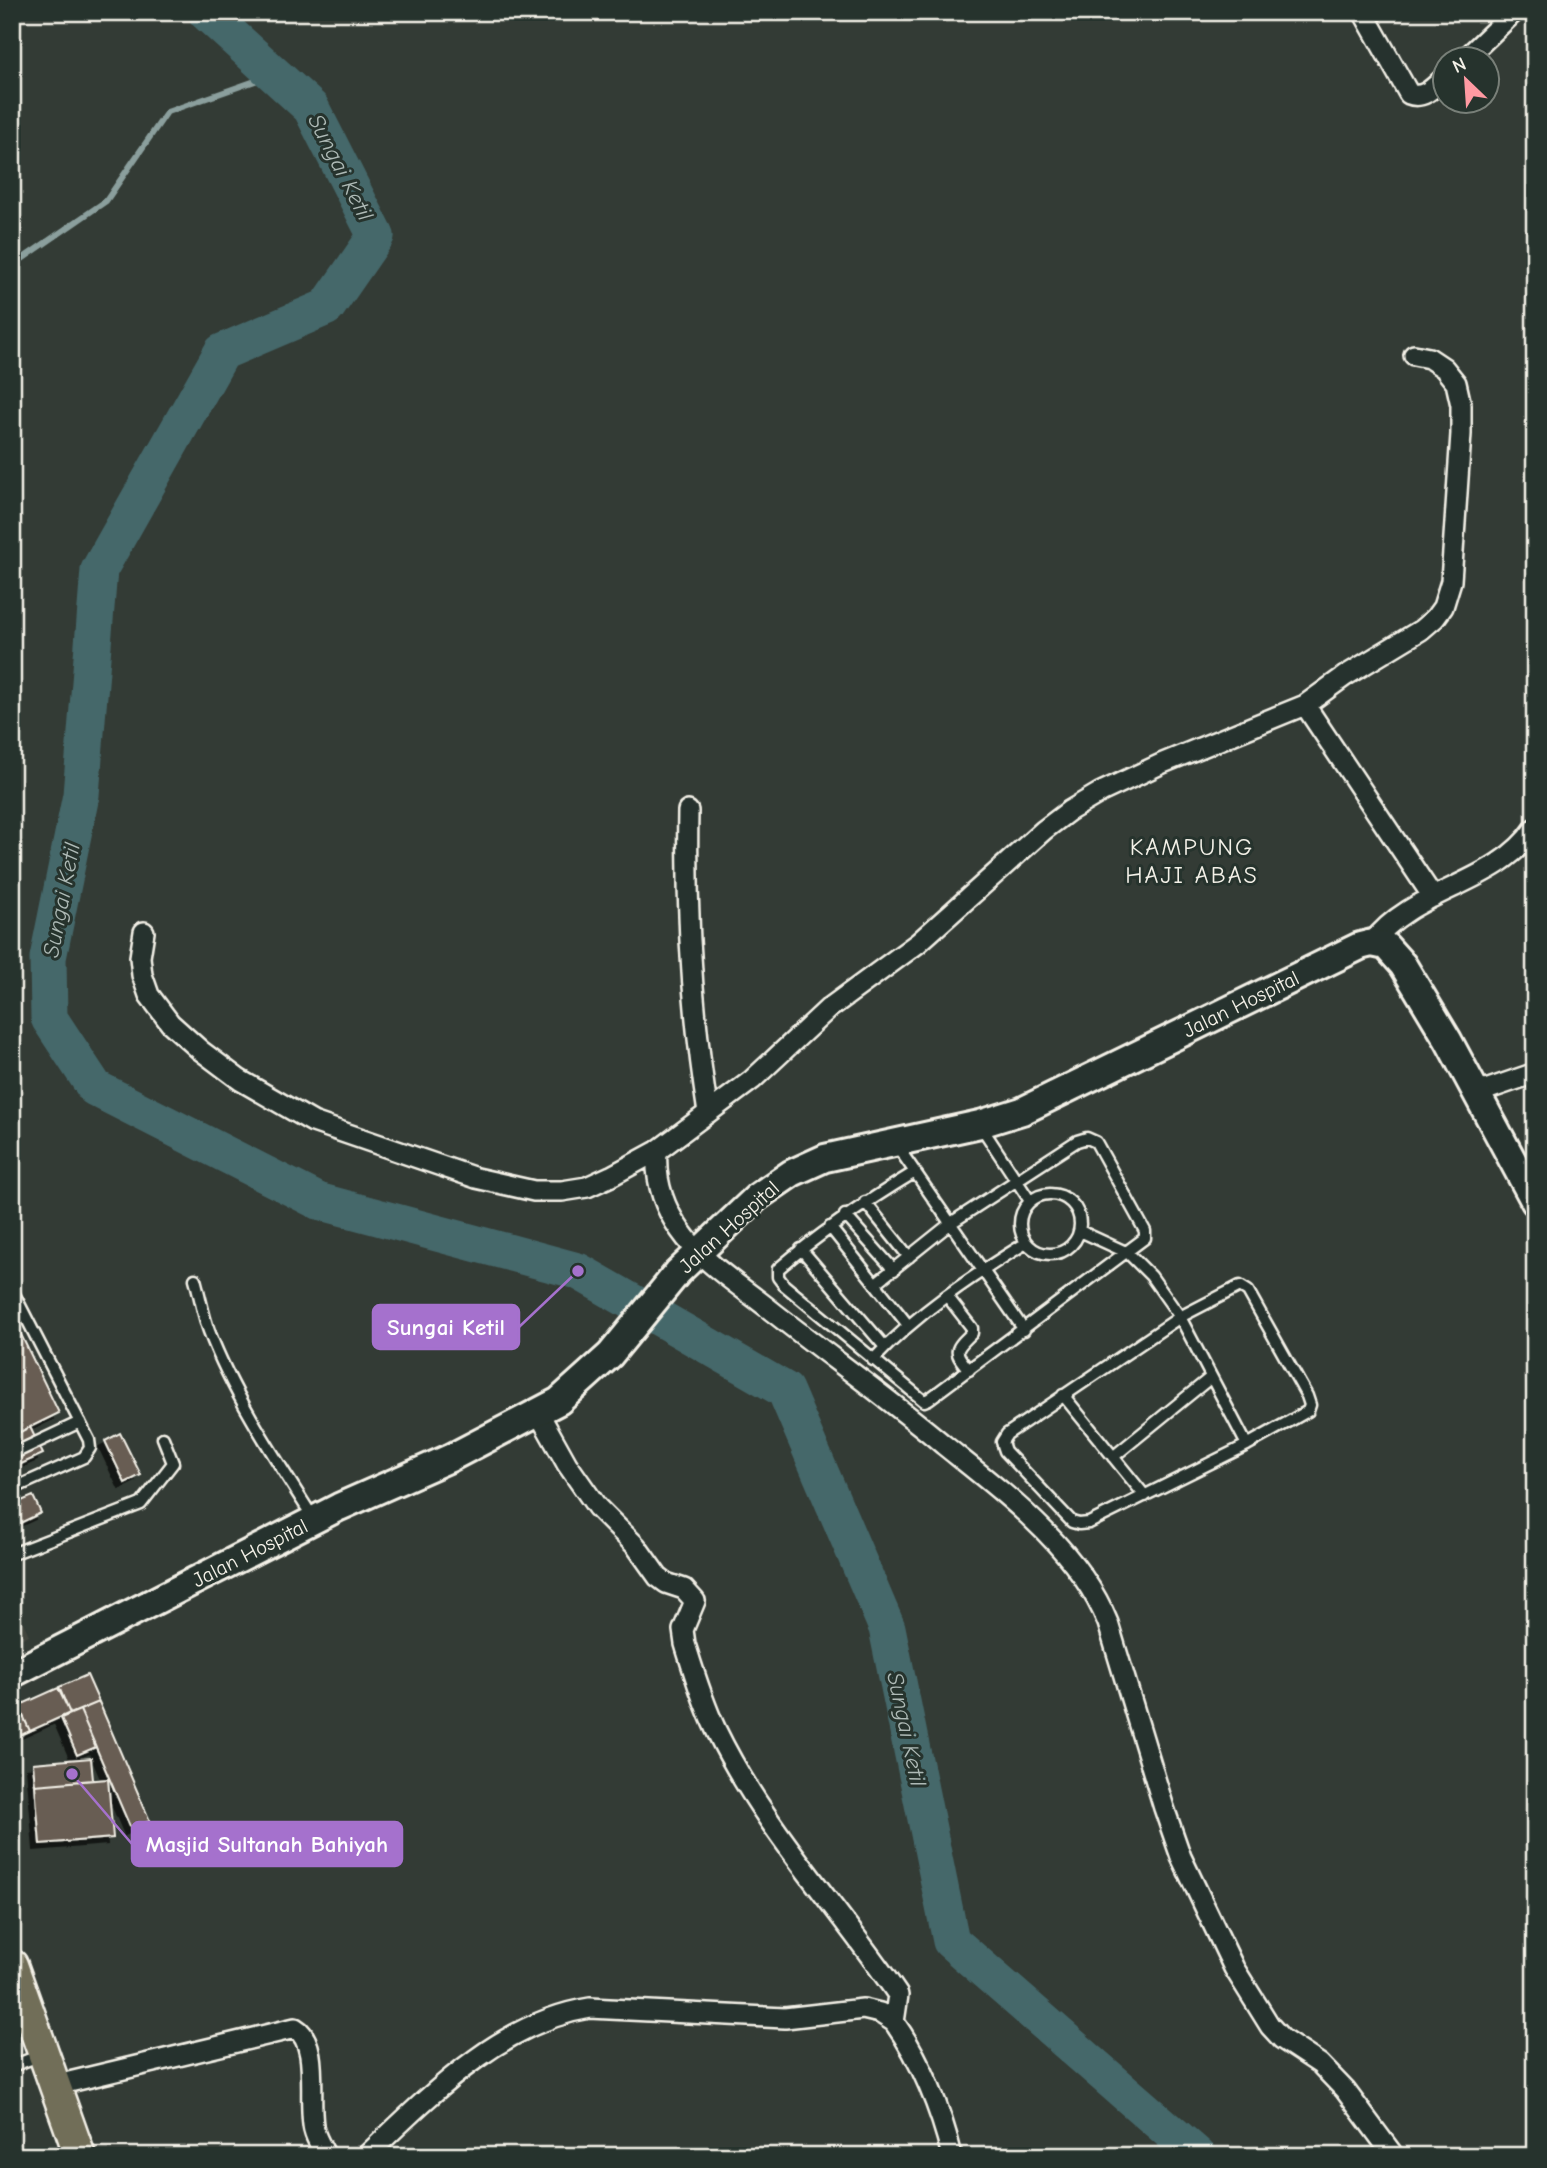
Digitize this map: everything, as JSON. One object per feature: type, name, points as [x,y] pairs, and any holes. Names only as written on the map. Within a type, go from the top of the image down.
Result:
[{"type":"main road","points":[[1372,943],[1386,946],[1403,965],[1448,1040],[1535,1202]]},
{"type":"main road","name":"Jalan Hospital","points":[[12,1674],[315,1520],[450,1458],[559,1401],[610,1354],[678,1272],[757,1197],[792,1173],[825,1158],[980,1124],[1033,1106],[1346,952],[1372,943]]},
{"type":"main road","points":[[12,1965],[27,2020],[45,2053],[80,2156]]},
{"type":"street","points":[[1363,12],[1409,94],[1418,97],[1432,87]]},
{"type":"street","points":[[1479,46],[1514,12]]},
{"type":"street","points":[[144,932],[140,957],[142,975],[149,995],[170,1023],[240,1080],[313,1122],[476,1178],[534,1191],[562,1191],[587,1187],[657,1151],[752,1080],[828,1009],[918,943],[1044,830],[1069,811],[1101,792],[1163,763],[1305,705],[1435,618],[1448,596],[1451,581],[1461,405],[1456,383],[1444,368],[1429,358],[1414,355]]},
{"type":"street","points":[[1305,705],[1433,897]]},
{"type":"street","points":[[688,811],[689,950],[697,1042],[708,1113]]},
{"type":"street","points":[[1372,943],[1391,921],[1502,861],[1528,838],[1535,828]]},
{"type":"street","points":[[1477,1093],[1535,1073]]},
{"type":"street","points":[[657,1151],[656,1170],[661,1193],[681,1231],[699,1252],[993,1482],[1067,1555],[1099,1600],[1181,1857],[1234,1968],[1270,2026],[1282,2039],[1320,2064],[1345,2090],[1394,2156]]},
{"type":"street","points":[[538,1412],[567,1465],[597,1507],[635,1546],[658,1577],[691,1594],[695,1601],[683,1630],[685,1644],[715,1728],[747,1785],[805,1870],[898,1996],[894,2022]]},
{"type":"street","points":[[366,2156],[458,2072],[494,2047],[564,2012],[590,2008],[785,2018],[863,2009],[880,2013],[894,2022],[915,2057],[952,2156]]},
{"type":"street","points":[[57,2085],[295,2028],[303,2033],[309,2047],[314,2131],[326,2156]]},
{"type":"lane","points":[[980,1124],[1030,1201]]},
{"type":"lane","points":[[876,1283],[950,1223],[1016,1178],[1077,1141],[1087,1138],[1096,1142],[1145,1231],[1145,1238],[1024,1330],[923,1401],[778,1277],[778,1269],[845,1215],[915,1172]]},
{"type":"lane","points":[[895,1142],[1024,1330]]},
{"type":"lane","points":[[1054,1194],[1066,1198],[1075,1207],[1080,1218],[1080,1231],[1074,1243],[1063,1252],[1050,1255],[1036,1252],[1026,1243],[1019,1222],[1030,1201],[1041,1195],[1054,1194]]},
{"type":"lane","points":[[865,1202],[909,1257]]},
{"type":"lane","points":[[845,1215],[894,1270]]},
{"type":"lane","points":[[830,1227],[908,1325]]},
{"type":"lane","points":[[1080,1231],[1128,1253],[1151,1276],[1180,1317],[1247,1445]]},
{"type":"lane","points":[[873,1360],[908,1325],[982,1270],[1026,1243]]},
{"type":"lane","points":[[801,1249],[885,1347]]},
{"type":"lane","points":[[195,1279],[209,1331],[235,1385],[265,1441],[315,1520]]},
{"type":"lane","points":[[1235,1287],[1244,1287],[1307,1396],[1310,1405],[1308,1411],[1247,1445],[1089,1523],[1072,1522],[1004,1451],[1002,1442],[1007,1434],[1180,1317],[1235,1287]]},
{"type":"lane","points":[[12,1290],[80,1422],[90,1448],[84,1458],[12,1489]]},
{"type":"lane","points":[[947,1296],[972,1328],[972,1333],[958,1346],[957,1352],[969,1370]]},
{"type":"lane","points":[[1113,1457],[1210,1378]]},
{"type":"lane","points":[[1063,1395],[1144,1496]]},
{"type":"lane","points":[[12,1454],[80,1422]]},
{"type":"lane","points":[[12,1554],[141,1504],[173,1464],[163,1438]]},
{"type":"lane","points":[[12,2066],[45,2053]]},
{"type":"shaded area","points":[[12,1599],[29,1635],[12,1643]]},
{"type":"building","points":[[12,1316],[59,1413],[12,1436]]},
{"type":"building","points":[[30,1427],[43,1454],[19,1465],[12,1451],[12,1436]]},
{"type":"building","points":[[120,1433],[141,1475],[125,1483],[105,1441]]},
{"type":"building","points":[[33,1496],[41,1513],[12,1527],[12,1505]]},
{"type":"building","points":[[87,1675],[99,1702],[70,1714],[59,1687]]},
{"type":"building","points":[[58,1688],[70,1713],[30,1731],[18,1706]]},
{"type":"building","points":[[99,1702],[150,1821],[131,1829],[80,1710]]},
{"type":"building","points":[[80,1710],[96,1747],[77,1755],[61,1718]]},
{"type":"building","points":[[21,1711],[30,1731],[12,1739],[12,1715]]},
{"type":"building","points":[[91,1758],[93,1780],[35,1785],[33,1763]]},
{"type":"building","points":[[108,1779],[113,1838],[40,1844],[35,1785]]},
{"type":"waterway","name":"Sungai Ketil","points":[[206,12],[311,108],[376,236],[327,307],[222,352],[99,570],[81,795],[48,958],[49,1018],[95,1088],[318,1201],[578,1271],[785,1390],[887,1628],[951,1941],[1198,2156]]},
{"type":"waterway","points":[[12,266],[106,201],[167,112],[275,74]]},
{"type":"place","name":"Sungai Ketil","points":[[578,1271]]},
{"type":"place","name":"Masjid Sultanah Bahiyah","points":[[72,1774]]},
{"type":"district","name":"KAMPUNG HAJI ABAS","points":[[1192,861]]}]
